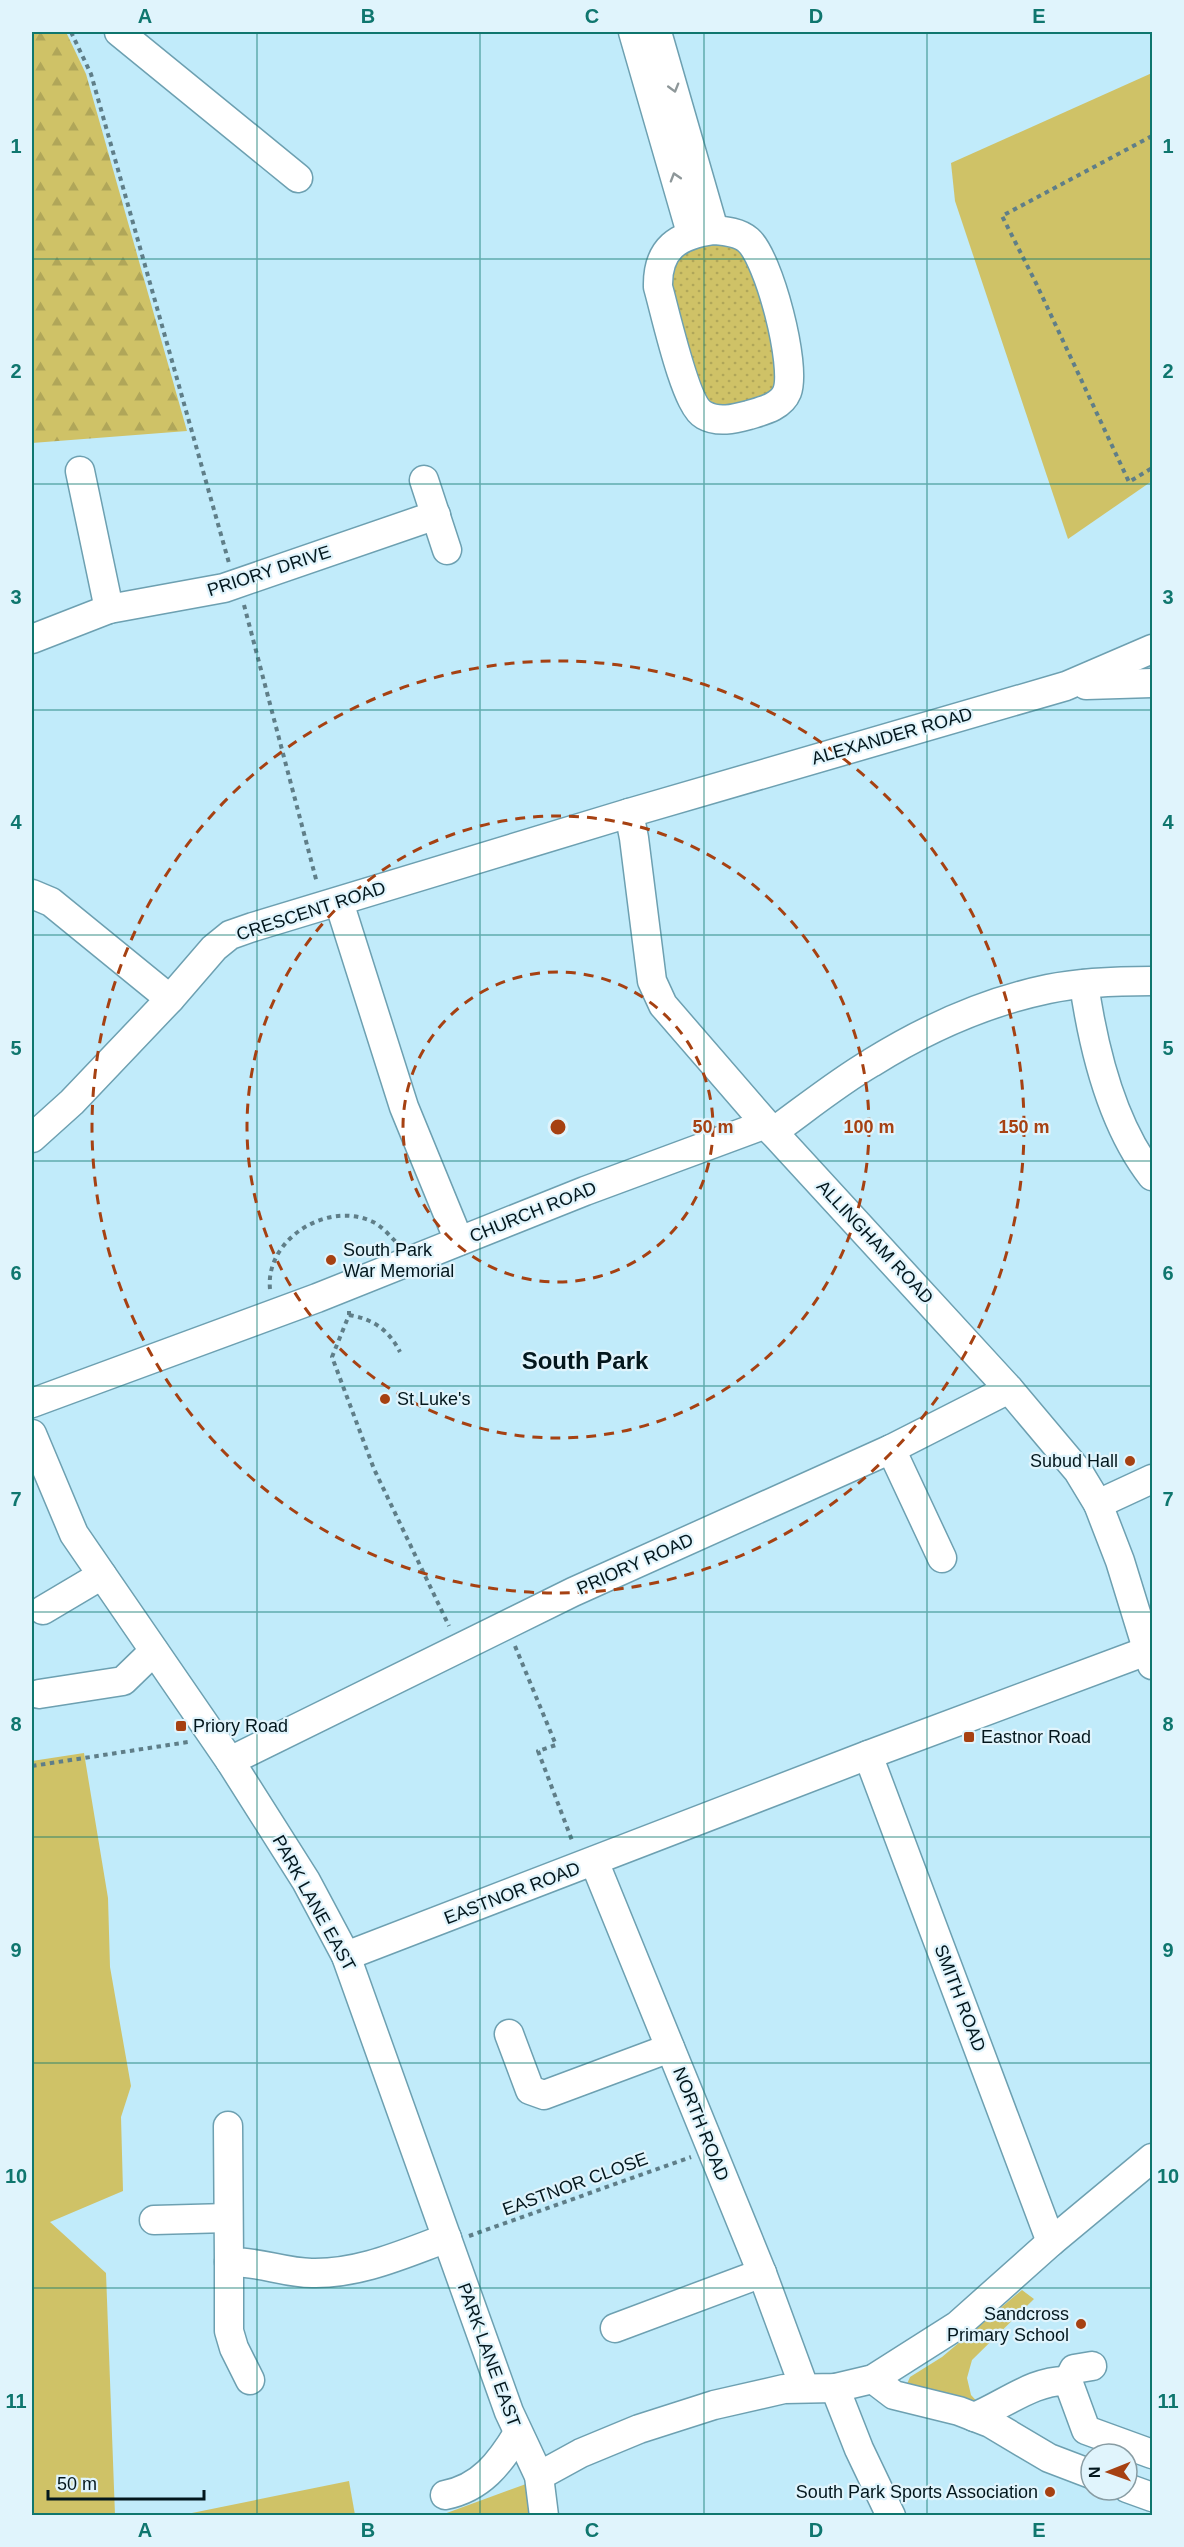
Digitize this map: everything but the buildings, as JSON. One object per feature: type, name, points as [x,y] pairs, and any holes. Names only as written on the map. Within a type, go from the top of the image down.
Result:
[{"type":"street","points":[[119,32],[298,178]]},
{"type":"street","points":[[633,32],[703,231]]},
{"type":"street","points":[[657,32],[703,231]]},
{"type":"street","points":[[703,231],[731,232],[747,238],[756,248],[778,311],[789,360],[786,394],[774,407],[732,419],[718,419],[704,415],[695,407],[686,386],[658,287],[661,259],[671,246],[703,231]]},
{"type":"street","points":[[80,471],[109,609]]},
{"type":"street","points":[[424,480],[447,550]]},
{"type":"street","name":"PRIORY DRIVE","points":[[32,639],[109,609],[224,588],[436,516]]},
{"type":"street","name":"ALEXANDER ROAD","points":[[628,813],[1066,686],[1152,649]]},
{"type":"street","points":[[1066,686],[1152,684]]},
{"type":"street","name":"CRESCENT ROAD","points":[[32,1138],[72,1102],[170,999],[207,956],[230,936],[253,927],[628,813]]},
{"type":"street","name":"ALLINGHAM ROAD","points":[[628,813],[634,838],[651,981],[663,1005],[678,1025],[770,1128],[1059,1445],[1098,1504],[1151,1654]]},
{"type":"street","points":[[32,894],[51,902],[170,999]]},
{"type":"street","points":[[331,904],[404,1107],[459,1242]]},
{"type":"street","name":"CHURCH ROAD","points":[[32,1403],[275,1314],[585,1191],[770,1128],[870,1063],[942,1025],[999,1003],[1047,989],[1084,984],[1152,981]]},
{"type":"street","points":[[1084,984],[1089,1020],[1102,1068],[1130,1139],[1152,1176]]},
{"type":"street","name":"PRIORY ROAD","points":[[230,1761],[584,1587],[891,1449],[1009,1389]]},
{"type":"street","name":"PARK LANE EAST","points":[[32,1434],[74,1534],[230,1761],[306,1881],[346,1956],[518,2433],[539,2476],[544,2516]]},
{"type":"street","points":[[891,1449],[942,1558]]},
{"type":"street","points":[[1098,1504],[1152,1479]]},
{"type":"street","points":[[43,1610],[102,1575]]},
{"type":"street","points":[[39,1694],[123,1681],[154,1651]]},
{"type":"street","name":"EASTNOR ROAD","points":[[346,1956],[868,1755],[1151,1654]]},
{"type":"street","name":"SMITH ROAD","points":[[868,1755],[1051,2242]]},
{"type":"street","name":"NORTH ROAD","points":[[588,1864],[670,2048],[762,2273],[804,2387]]},
{"type":"street","points":[[509,2034],[530,2090],[544,2095],[670,2048]]},
{"type":"street","points":[[228,2126],[229,2331],[234,2348],[250,2380]]},
{"type":"street","points":[[539,2476],[581,2453],[639,2429],[714,2405],[763,2393],[804,2387],[834,2388],[873,2379],[958,2325],[1051,2242],[1152,2158]]},
{"type":"street","points":[[154,2220],[228,2218]]},
{"type":"street","points":[[229,2262],[260,2263],[310,2273],[336,2272],[364,2268],[448,2241]]},
{"type":"street","points":[[615,2328],[762,2273]]},
{"type":"street","points":[[1092,2366],[1074,2369],[1068,2381],[1086,2430],[1152,2454]]},
{"type":"street","points":[[873,2379],[894,2395],[974,2416],[990,2423],[1049,2458],[1079,2469]]},
{"type":"street","points":[[974,2416],[1043,2384],[1068,2381]]},
{"type":"street","points":[[834,2388],[859,2449],[891,2516]]},
{"type":"street","points":[[446,2495],[462,2492],[476,2484],[502,2459],[518,2433]]},
{"type":"path","points":[[71,32],[91,74],[331,904]]},
{"type":"path","points":[[1152,137],[1002,216],[1035,281],[1128,482],[1152,468]]},
{"type":"path","points":[[275,1314],[269,1287],[270,1271],[278,1253],[289,1239],[305,1226],[343,1215],[366,1219],[386,1232],[398,1245],[408,1262]]},
{"type":"path","points":[[345,1286],[350,1315],[332,1357],[374,1469],[459,1648]]},
{"type":"path","points":[[350,1315],[361,1317],[384,1329],[400,1352]]},
{"type":"path","points":[[507,1626],[556,1745],[538,1751],[588,1864]]},
{"type":"path","points":[[32,1766],[213,1738]]},
{"type":"path","name":"EASTNOR CLOSE","points":[[448,2241],[711,2150]]},
{"type":"green space","points":[[32,32],[66,32],[86,74],[187,431],[32,443]]},
{"type":"green space","points":[[1152,73],[1152,481],[1068,539],[955,201],[951,163]]},
{"type":"green space","points":[[705,239],[744,249],[771,315],[777,384],[769,396],[728,412],[702,399],[668,276],[670,265]]},
{"type":"green space","points":[[84,1753],[108,1898],[110,1967],[131,2086],[121,2117],[123,2191],[50,2222],[106,2273],[115,2515],[32,2515],[32,1761]]},
{"type":"green space","points":[[1022,2290],[1034,2299],[972,2360],[967,2378],[971,2395],[983,2408],[907,2384],[910,2377],[942,2357]]},
{"type":"green space","points":[[349,2481],[355,2515],[182,2515]]},
{"type":"green space","points":[[526,2484],[531,2516],[391,2516],[444,2514]]},
{"type":"place","name":"South Park War Memorial","points":[[331,1260]]},
{"type":"place","name":"St Luke's","points":[[385,1399]]},
{"type":"place","name":"Subud Hall","points":[[1130,1461]]},
{"type":"place","name":"Priory Road","points":[[181,1726]]},
{"type":"place","name":"Eastnor Road","points":[[969,1737]]},
{"type":"place","name":"Sandcross Primary School","points":[[1081,2324]]},
{"type":"place","name":"South Park Sports Association","points":[[1050,2492]]},
{"type":"district","name":"South Park","points":[[585,1360]]}]
